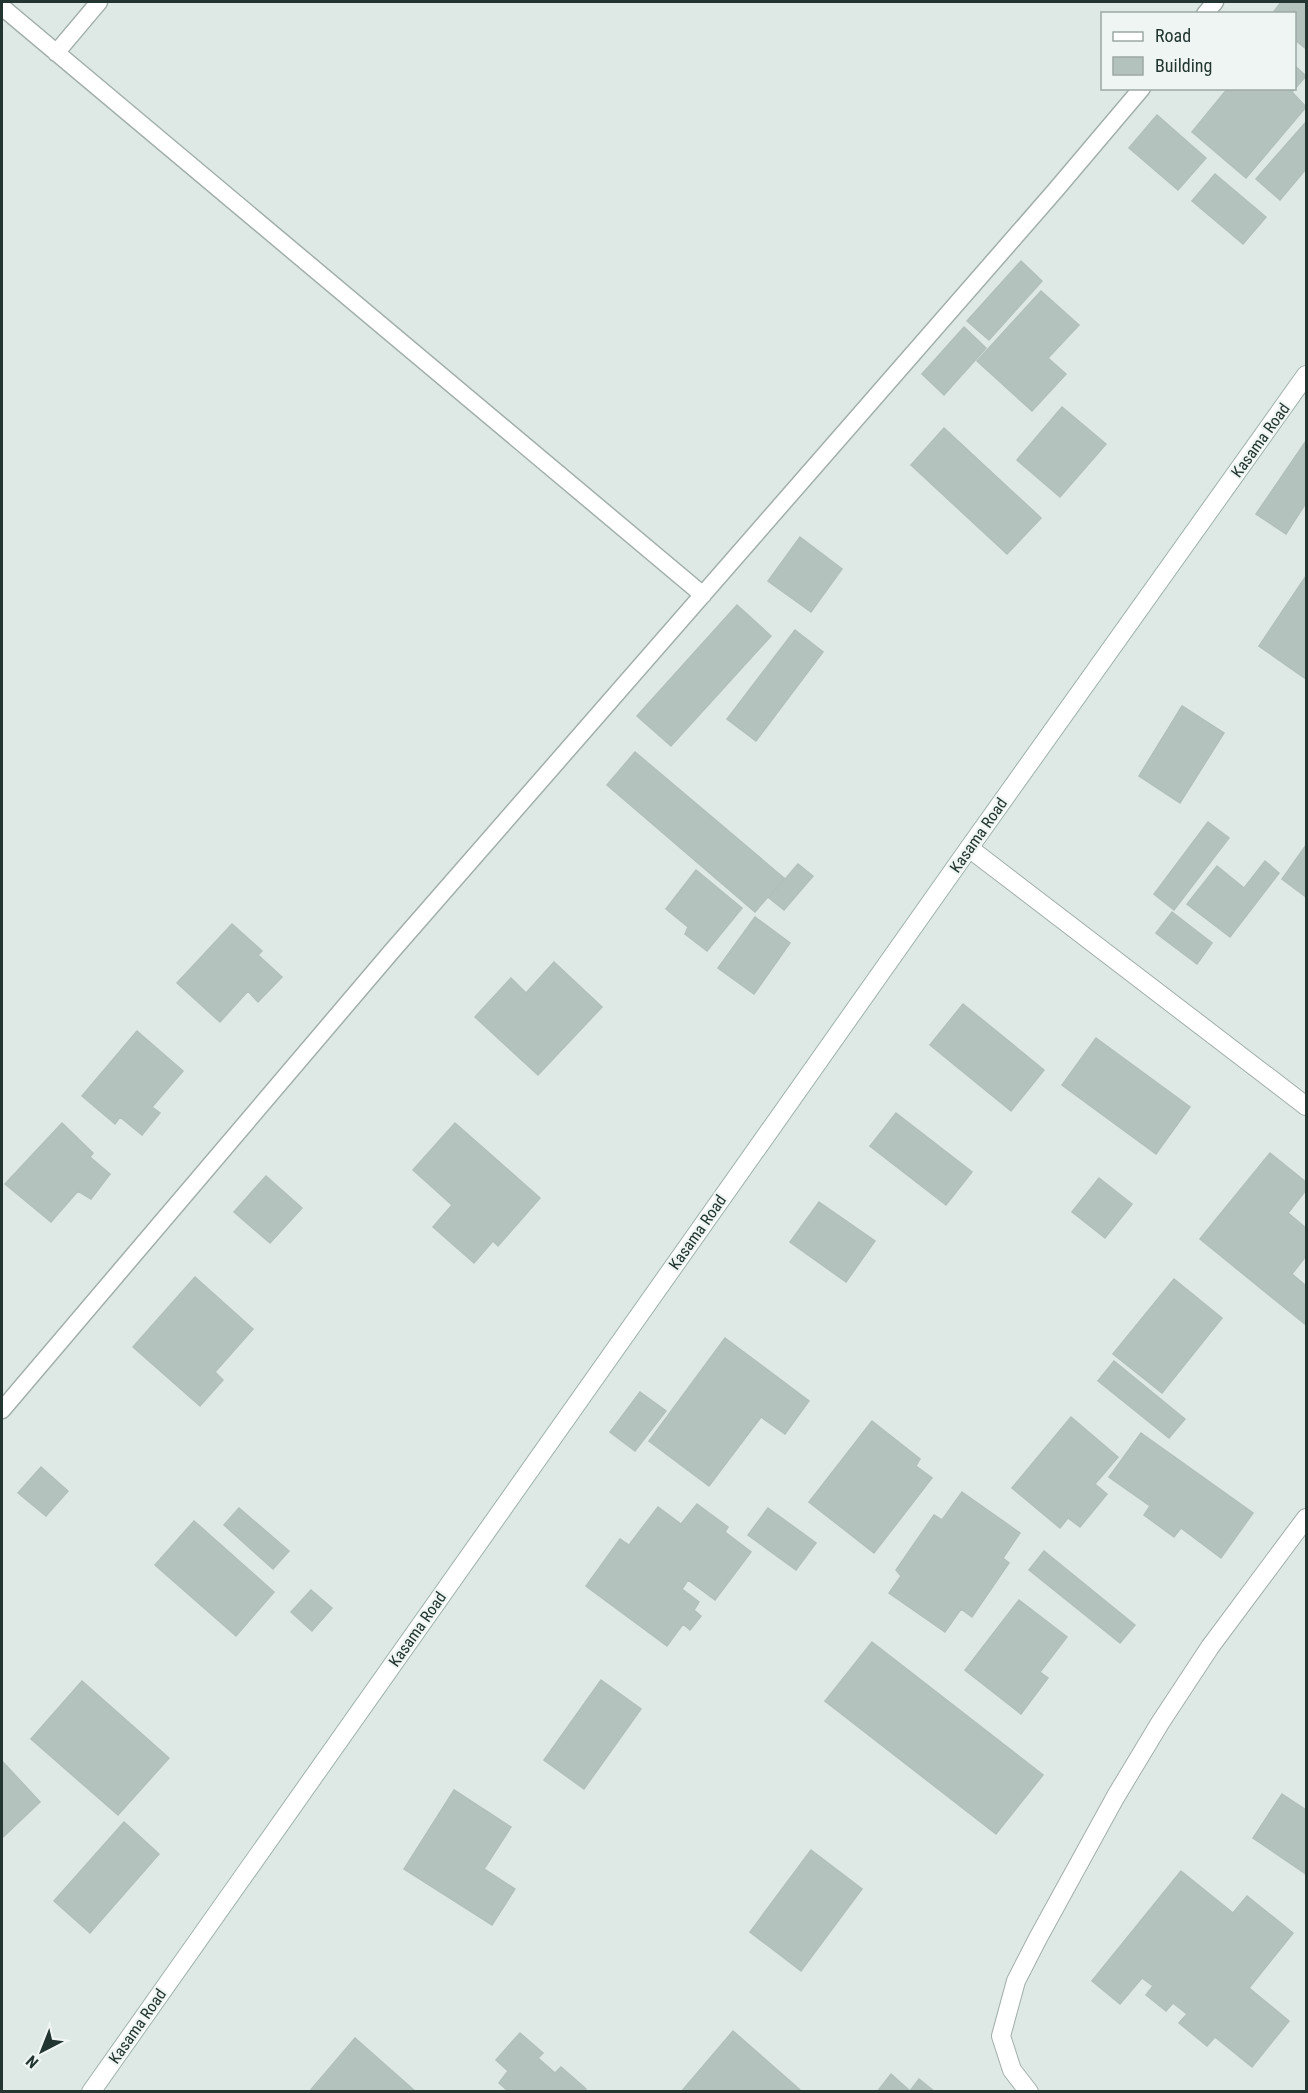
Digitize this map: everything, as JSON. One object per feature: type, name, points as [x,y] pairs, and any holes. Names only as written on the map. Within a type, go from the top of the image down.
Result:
[{"type":"street","name":"Kasama Road","points":[[91,2091],[1306,375]]},
{"type":"street","points":[[969,848],[1306,1106]]},
{"type":"street","points":[[1029,2091],[1012,2070],[1001,2036],[1016,1982],[1116,1796],[1160,1723],[1210,1647],[1306,1518]]},
{"type":"lane","points":[[56,53],[99,2]]},
{"type":"lane","points":[[2,7],[703,595]]},
{"type":"lane","points":[[2,1410],[392,951],[1140,90]]},
{"type":"building","points":[[1281,2],[1306,2],[1306,49],[1296,41],[1296,12],[1274,12]]},
{"type":"building","points":[[1296,67],[1306,76],[1296,87]]},
{"type":"building","points":[[1226,90],[1294,90],[1292,92],[1306,107],[1246,178],[1192,132]]},
{"type":"building","points":[[1157,115],[1206,158],[1178,190],[1129,148]]},
{"type":"building","points":[[1305,123],[1306,169],[1280,200],[1256,179]]},
{"type":"building","points":[[1215,174],[1266,217],[1243,244],[1192,201]]},
{"type":"building","points":[[1021,261],[1042,281],[989,340],[967,321]]},
{"type":"building","points":[[1041,291],[1079,325],[1048,358],[1066,374],[1032,411],[977,361]]},
{"type":"building","points":[[964,327],[986,348],[944,395],[922,374]]},
{"type":"building","points":[[1062,407],[1106,444],[1060,497],[1017,460]]},
{"type":"building","points":[[944,428],[1041,518],[1007,554],[911,465]]},
{"type":"building","points":[[1306,441],[1306,503],[1286,534],[1256,514]]},
{"type":"building","points":[[800,537],[842,569],[811,612],[768,581]]},
{"type":"building","points":[[1306,576],[1306,679],[1259,646]]},
{"type":"building","points":[[737,605],[771,636],[671,746],[637,716]]},
{"type":"building","points":[[795,630],[823,652],[756,741],[727,719]]},
{"type":"building","points":[[1182,706],[1224,733],[1180,803],[1139,776]]},
{"type":"building","points":[[635,752],[784,878],[755,912],[607,785]]},
{"type":"building","points":[[1208,822],[1229,838],[1174,910],[1154,894]]},
{"type":"building","points":[[1306,845],[1306,897],[1282,879]]},
{"type":"building","points":[[1265,861],[1279,873],[1230,937],[1187,904],[1217,866],[1244,888]]},
{"type":"building","points":[[798,864],[813,876],[784,910],[769,898]]},
{"type":"building","points":[[696,870],[742,908],[707,951],[685,934],[688,927],[666,909]]},
{"type":"building","points":[[1172,912],[1212,943],[1197,964],[1156,933]]},
{"type":"building","points":[[755,917],[790,943],[754,994],[718,968]]},
{"type":"building","points":[[232,924],[262,951],[258,955],[282,977],[258,1002],[248,991],[220,1022],[177,983]]},
{"type":"building","points":[[554,962],[602,1007],[538,1075],[475,1017],[511,978],[526,993]]},
{"type":"building","points":[[963,1004],[1044,1070],[1011,1111],[930,1045]]},
{"type":"building","points":[[137,1031],[183,1071],[152,1107],[160,1113],[142,1135],[120,1117],[115,1124],[82,1096]]},
{"type":"building","points":[[1096,1038],[1190,1107],[1156,1154],[1062,1085]]},
{"type":"building","points":[[896,1113],[972,1172],[946,1205],[870,1146]]},
{"type":"building","points":[[62,1123],[93,1153],[90,1157],[110,1174],[91,1199],[78,1191],[51,1222],[5,1184]]},
{"type":"building","points":[[455,1123],[540,1198],[498,1246],[493,1241],[474,1263],[433,1227],[452,1205],[413,1170]]},
{"type":"building","points":[[1270,1153],[1306,1182],[1306,1190],[1288,1213],[1306,1228],[1306,1256],[1292,1274],[1305,1285],[1306,1283],[1306,1325],[1200,1239]]},
{"type":"building","points":[[266,1176],[302,1208],[270,1243],[234,1212]]},
{"type":"building","points":[[1099,1178],[1132,1204],[1105,1238],[1072,1212]]},
{"type":"building","points":[[819,1202],[875,1241],[846,1282],[790,1242]]},
{"type":"building","points":[[195,1277],[253,1329],[215,1372],[223,1380],[200,1406],[133,1347]]},
{"type":"building","points":[[1174,1279],[1222,1318],[1162,1393],[1113,1354]]},
{"type":"building","points":[[725,1338],[809,1401],[785,1434],[761,1417],[709,1486],[649,1441]]},
{"type":"building","points":[[1114,1361],[1185,1419],[1169,1438],[1098,1381]]},
{"type":"building","points":[[640,1392],[666,1411],[635,1451],[610,1432]]},
{"type":"building","points":[[1071,1417],[1118,1457],[1095,1484],[1107,1494],[1080,1527],[1068,1518],[1060,1528],[1012,1488]]},
{"type":"building","points":[[872,1421],[920,1459],[916,1466],[932,1478],[874,1553],[809,1502]]},
{"type":"building","points":[[1141,1433],[1253,1513],[1221,1558],[1181,1528],[1174,1537],[1144,1515],[1150,1506],[1109,1477]]},
{"type":"building","points":[[41,1467],[68,1491],[46,1516],[18,1493]]},
{"type":"building","points":[[962,1492],[1020,1533],[1003,1558],[1009,1563],[972,1617],[961,1609],[945,1632],[889,1593],[901,1576],[896,1570],[934,1515],[942,1520]]},
{"type":"building","points":[[697,1504],[728,1527],[725,1532],[751,1552],[715,1600],[688,1580],[682,1589],[699,1602],[694,1610],[701,1616],[690,1630],[683,1624],[667,1646],[586,1586],[620,1539],[629,1545],[658,1507],[681,1524]]},
{"type":"building","points":[[239,1508],[289,1551],[273,1569],[224,1525]]},
{"type":"building","points":[[768,1508],[816,1543],[796,1570],[748,1535]]},
{"type":"building","points":[[194,1521],[274,1592],[236,1636],[155,1565]]},
{"type":"building","points":[[1044,1551],[1135,1625],[1120,1643],[1029,1570]]},
{"type":"building","points":[[311,1590],[332,1608],[312,1631],[291,1612]]},
{"type":"building","points":[[1019,1600],[1067,1637],[1040,1672],[1048,1678],[1021,1714],[965,1670]]},
{"type":"building","points":[[872,1642],[1043,1775],[996,1834],[825,1701]]},
{"type":"building","points":[[601,1680],[641,1709],[584,1789],[544,1760]]},
{"type":"building","points":[[82,1681],[169,1758],[118,1815],[31,1739]]},
{"type":"building","points":[[2,1761],[40,1802],[2,1838]]},
{"type":"building","points":[[454,1790],[511,1827],[484,1869],[515,1889],[492,1925],[404,1869]]},
{"type":"building","points":[[1282,1794],[1306,1810],[1306,1874],[1253,1838]]},
{"type":"building","points":[[124,1822],[159,1854],[90,1933],[54,1901]]},
{"type":"building","points":[[811,1850],[862,1889],[801,1971],[750,1932]]},
{"type":"building","points":[[1181,1871],[1233,1913],[1247,1896],[1293,1933],[1249,1988],[1289,2021],[1252,2067],[1215,2037],[1207,2046],[1179,2023],[1187,2014],[1173,2003],[1166,2011],[1146,1995],[1153,1986],[1142,1978],[1120,2004],[1092,1981]]},
{"type":"building","points":[[733,2031],[800,2090],[799,2092],[681,2092]]},
{"type":"building","points":[[520,2033],[543,2053],[538,2058],[555,2073],[561,2067],[586,2089],[584,2092],[509,2092],[499,2083],[508,2071],[496,2060]]},
{"type":"building","points":[[355,2038],[416,2092],[309,2092]]},
{"type":"building","points":[[891,2074],[910,2091],[919,2079],[935,2092],[877,2092]]}]
